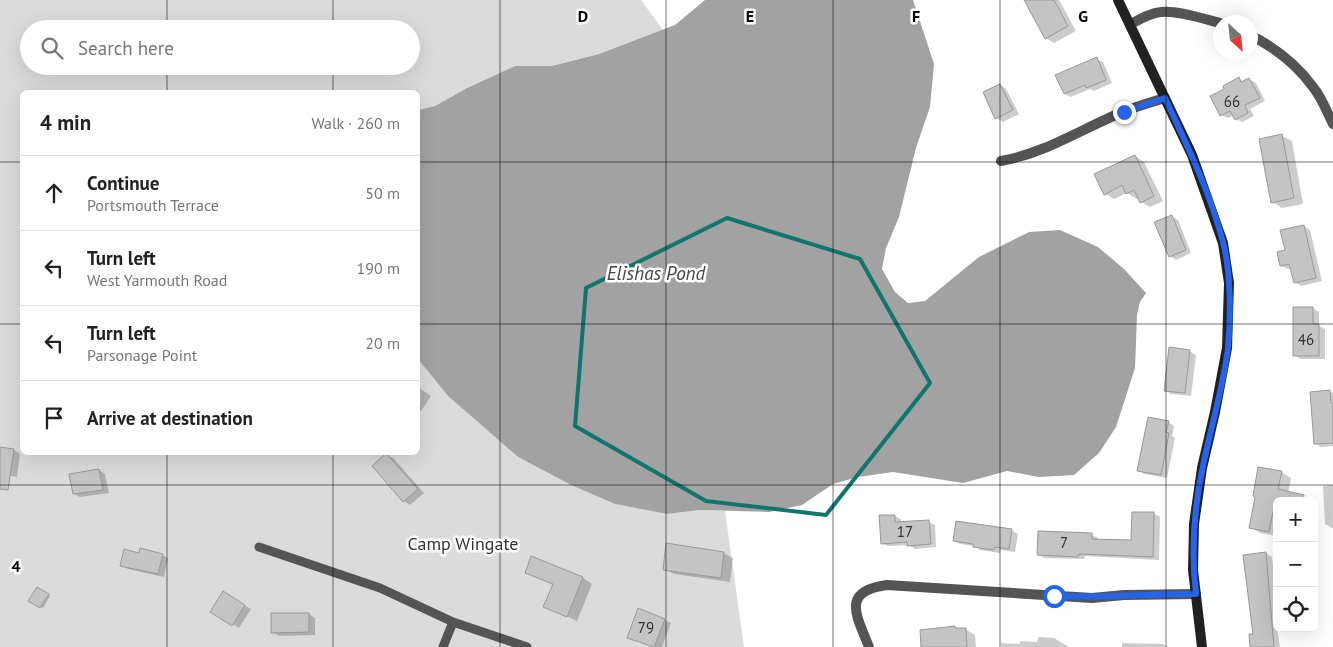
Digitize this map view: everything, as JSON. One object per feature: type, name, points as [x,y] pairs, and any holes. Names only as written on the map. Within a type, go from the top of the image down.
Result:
[{"type":"main road","points":[[1118,0],[1192,155],[1223,244],[1229,283],[1228,348],[1202,468],[1194,524],[1193,570],[1202,647]]},
{"type":"street","points":[[1130,24],[1161,12],[1176,13],[1213,21]]},
{"type":"street","points":[[1258,40],[1273,49],[1304,76],[1318,94],[1333,124]]},
{"type":"street","points":[[1001,161],[1033,153],[1124,112],[1165,98]]},
{"type":"street","points":[[869,647],[856,613],[855,605],[861,592],[873,587],[887,585],[1092,598],[1124,595],[1196,594]]},
{"type":"lane","points":[[259,547],[380,588],[453,622],[527,647]]},
{"type":"lane","points":[[443,647],[453,622]]},
{"type":"highlighted area","points":[[727,218],[860,259],[930,383],[826,515],[706,501],[575,426],[586,288]]},
{"type":"green space","name":"Camp Wingate","points":[[0,0],[641,0],[663,30],[599,54],[552,66],[515,66],[467,88],[435,106],[420,110],[420,90],[20,90],[20,455],[420,455],[420,361],[448,396],[518,457],[571,485],[615,504],[667,514],[700,510],[725,511],[744,647],[0,647]]},
{"type":"water","name":"Elishas Pond","points":[[705,0],[913,0],[934,64],[930,107],[916,148],[899,217],[886,248],[882,269],[895,292],[908,303],[925,301],[979,257],[1029,232],[1060,230],[1098,247],[1124,269],[1146,293],[1140,302],[1137,315],[1135,368],[1116,427],[1099,453],[1074,475],[1039,477],[1007,471],[963,483],[893,472],[858,477],[833,484],[802,505],[769,512],[700,510],[667,514],[615,504],[571,485],[518,457],[448,396],[420,361],[420,110],[435,106],[467,88],[515,66],[552,66],[599,54],[675,25]]},
{"type":"building","points":[[1024,0],[1054,0],[1068,26],[1045,39]]},
{"type":"building","points":[[1097,57],[1106,80],[1086,88],[1085,85],[1064,94],[1055,75]]},
{"type":"building","points":[[1239,77],[1241,82],[1249,78],[1260,98],[1245,105],[1248,113],[1235,120],[1230,111],[1220,116],[1210,96],[1224,89],[1223,86]]},
{"type":"building","points":[[1000,84],[1013,110],[995,119],[983,92]]},
{"type":"building","points":[[1282,134],[1294,198],[1271,203],[1259,139]]},
{"type":"building","points":[[1135,155],[1154,196],[1140,203],[1134,190],[1126,194],[1122,185],[1104,195],[1094,174]]},
{"type":"building","points":[[1172,215],[1186,250],[1169,257],[1154,222]]},
{"type":"building","points":[[1304,225],[1316,278],[1294,283],[1289,264],[1280,266],[1277,252],[1285,250],[1280,230]]},
{"type":"building","points":[[1293,307],[1313,307],[1313,324],[1319,324],[1319,356],[1293,356]]},
{"type":"building","points":[[1169,347],[1190,350],[1185,393],[1164,391]]},
{"type":"building","points":[[1330,390],[1331,403],[1333,403],[1333,443],[1314,444],[1310,392]]},
{"type":"building","points":[[1148,417],[1169,421],[1166,432],[1169,433],[1161,475],[1137,471]]},
{"type":"building","points":[[0,447],[14,449],[8,490],[0,489]]},
{"type":"building","points":[[384,455],[388,455],[418,489],[403,502],[372,466]]},
{"type":"building","points":[[1258,467],[1282,471],[1278,489],[1304,495],[1304,497],[1273,497],[1273,512],[1269,532],[1249,528],[1255,497],[1253,496]]},
{"type":"building","points":[[99,469],[103,490],[73,494],[69,474]]},
{"type":"building","points":[[1132,512],[1154,512],[1153,557],[1079,554],[1078,557],[1037,555],[1038,531],[1092,533],[1092,539],[1131,540]]},
{"type":"building","points":[[879,515],[895,515],[895,522],[929,520],[931,544],[907,546],[907,542],[881,544]]},
{"type":"building","points":[[956,521],[1012,529],[1009,549],[995,547],[994,550],[973,547],[973,544],[953,541]]},
{"type":"building","points":[[666,543],[724,552],[721,578],[663,570]]},
{"type":"building","points":[[140,548],[163,554],[158,574],[120,566],[124,549],[139,553]]},
{"type":"building","points":[[1266,552],[1274,647],[1250,647],[1249,634],[1253,634],[1243,555]]},
{"type":"building","points":[[531,556],[583,577],[567,617],[543,607],[553,584],[525,573]]},
{"type":"building","points":[[37,587],[49,594],[40,608],[28,601]]},
{"type":"building","points":[[223,591],[245,605],[232,626],[210,612]]},
{"type":"building","points":[[638,608],[665,619],[654,647],[627,638]]},
{"type":"building","points":[[271,613],[309,613],[309,632],[271,633]]},
{"type":"building","points":[[955,626],[955,628],[966,628],[967,647],[921,647],[920,630]]},
{"type":"route","points":[[1054,596],[1092,598],[1124,595],[1196,594],[1193,570],[1194,524],[1202,468],[1228,348],[1229,283],[1223,244],[1210,204],[1192,155],[1165,98],[1124,112]]}]
